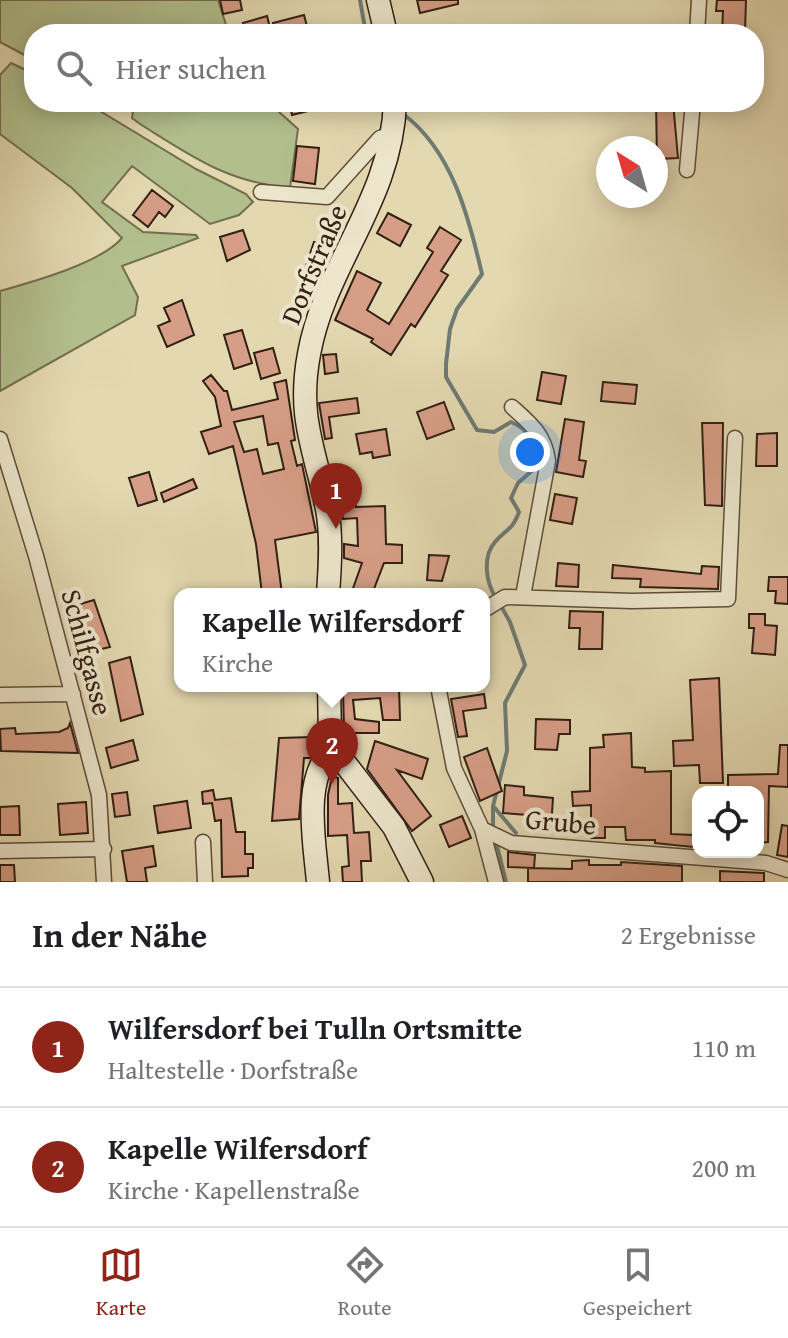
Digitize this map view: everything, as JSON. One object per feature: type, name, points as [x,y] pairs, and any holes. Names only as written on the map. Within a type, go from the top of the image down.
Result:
[{"type":"street","points":[[378,0],[384,24]]},
{"type":"street","points":[[698,24],[699,0]]},
{"type":"street","points":[[687,170],[692,112]]},
{"type":"street","points":[[261,192],[327,197],[380,138],[394,117]]},
{"type":"street","name":"Dorfstraße","points":[[328,588],[328,511],[304,418],[307,362],[318,318],[380,185],[394,117]]},
{"type":"street","points":[[512,407],[537,428],[547,448],[548,461],[523,596]]},
{"type":"street","points":[[490,608],[505,597],[523,596],[632,601],[728,599],[735,438]]},
{"type":"street","name":"Schilfgasse","points":[[0,439],[99,795],[104,882]]},
{"type":"street","points":[[329,692],[330,736],[334,749],[404,842],[422,882]]},
{"type":"street","points":[[439,692],[454,768],[485,831],[496,882]]},
{"type":"street","points":[[0,695],[73,694]]},
{"type":"street","points":[[318,882],[312,822],[315,793],[325,759],[334,749]]},
{"type":"street","name":"Grube","points":[[485,831],[511,843],[766,863],[788,870]]},
{"type":"street","points":[[203,842],[205,882]]},
{"type":"street","points":[[0,851],[104,849]]},
{"type":"green space","points":[[0,0],[218,0],[226,24],[24,24],[24,55],[0,42]]},
{"type":"green space","points":[[11,63],[24,69],[24,112],[102,112],[196,169],[246,194],[253,202],[239,215],[210,224],[132,166],[102,202],[143,232],[196,235],[198,238],[122,266],[138,297],[135,315],[0,391],[0,291],[83,263],[99,256],[122,238],[72,188],[0,134],[0,75]]},
{"type":"green space","points":[[133,112],[279,112],[298,129],[290,188],[229,174],[177,147],[132,118]]},
{"type":"building","points":[[220,0],[240,0],[242,10],[223,14]]},
{"type":"building","points":[[417,0],[458,0],[458,4],[420,13]]},
{"type":"building","points":[[717,0],[746,0],[745,24],[722,24],[723,11],[716,11]]},
{"type":"building","points":[[304,15],[306,24],[273,24]]},
{"type":"building","points":[[267,16],[269,24],[243,24]]},
{"type":"building","points":[[656,112],[674,112],[678,158],[668,158],[668,136],[657,136]]},
{"type":"building","points":[[297,146],[319,148],[315,184],[293,181]]},
{"type":"building","points":[[152,190],[173,206],[165,217],[159,212],[148,227],[133,215]]},
{"type":"building","points":[[388,213],[411,225],[400,246],[377,233]]},
{"type":"building","points":[[327,225],[338,229],[321,274],[305,269],[314,242],[320,244]]},
{"type":"building","points":[[440,227],[461,240],[441,271],[448,275],[415,327],[411,324],[391,355],[371,342],[373,339],[335,320],[357,271],[381,283],[367,310],[389,324],[433,252],[427,248]]},
{"type":"building","points":[[243,230],[250,250],[227,261],[220,237]]},
{"type":"building","points":[[182,300],[194,335],[167,347],[158,326],[170,321],[164,308]]},
{"type":"building","points":[[242,330],[252,363],[234,369],[224,335]]},
{"type":"building","points":[[273,348],[280,373],[261,379],[254,353]]},
{"type":"building","points":[[336,354],[338,372],[325,374],[323,355]]},
{"type":"building","points":[[542,372],[566,376],[561,404],[537,400]]},
{"type":"building","points":[[211,375],[227,391],[232,410],[278,399],[274,383],[286,380],[295,440],[291,441],[297,466],[302,464],[316,532],[275,540],[281,588],[261,588],[256,544],[233,446],[209,454],[201,432],[221,426],[215,397],[203,381]],"holes":[[[263,416],[268,445],[278,443],[284,469],[263,474],[257,449],[244,452],[234,422]]]},
{"type":"building","points":[[603,382],[637,385],[635,404],[601,401]]},
{"type":"building","points":[[357,398],[359,413],[329,417],[332,438],[325,439],[319,403]]},
{"type":"building","points":[[444,402],[454,429],[427,439],[417,412]]},
{"type":"building","points":[[565,419],[584,422],[579,460],[586,461],[583,477],[556,472]]},
{"type":"building","points":[[702,423],[723,423],[722,506],[705,505]]},
{"type":"building","points":[[386,429],[390,455],[373,458],[372,452],[360,454],[356,434]]},
{"type":"building","points":[[777,433],[777,466],[756,466],[757,434]]},
{"type":"building","points":[[149,472],[157,500],[138,506],[129,478]]},
{"type":"building","points":[[193,479],[197,488],[164,502],[161,493]]},
{"type":"building","points":[[354,493],[356,507],[385,506],[386,544],[402,545],[402,563],[384,563],[374,588],[353,588],[362,563],[344,558],[344,544],[358,546],[357,518],[343,519],[338,496]]},
{"type":"building","points":[[555,494],[577,498],[572,524],[550,520]]},
{"type":"building","points":[[429,555],[449,556],[442,581],[427,580]]},
{"type":"building","points":[[558,563],[579,565],[578,587],[556,586]]},
{"type":"building","points":[[613,565],[701,574],[702,566],[719,567],[718,589],[640,587],[641,579],[612,578]]},
{"type":"building","points":[[769,577],[788,577],[788,604],[775,603],[776,591],[768,591]]},
{"type":"building","points":[[94,600],[110,647],[84,653],[70,607]]},
{"type":"building","points":[[570,611],[603,612],[602,649],[579,649],[580,628],[569,628]]},
{"type":"building","points":[[749,614],[765,614],[765,625],[777,626],[775,655],[752,653],[754,628],[749,628]]},
{"type":"building","points":[[130,657],[143,714],[121,721],[109,663]]},
{"type":"building","points":[[719,678],[723,783],[700,783],[699,765],[674,766],[673,741],[693,740],[690,680]]},
{"type":"building","points":[[343,692],[399,692],[400,720],[383,720],[380,698],[353,700],[355,719],[379,722],[379,733],[344,733]]},
{"type":"building","points":[[484,694],[486,708],[463,711],[467,736],[458,737],[451,699]]},
{"type":"building","points":[[536,719],[570,720],[570,734],[559,734],[557,750],[535,749]]},
{"type":"building","points":[[70,723],[78,753],[1,751],[0,729],[15,728],[16,734],[59,732],[68,728]]},
{"type":"building","points":[[631,733],[632,767],[645,768],[645,772],[671,771],[671,834],[692,835],[692,847],[655,843],[655,840],[626,840],[625,827],[605,827],[605,838],[591,838],[591,805],[573,806],[572,792],[590,791],[590,748],[604,747],[603,735]]},
{"type":"building","points":[[313,737],[314,751],[310,758],[304,758],[299,819],[272,821],[279,738]]},
{"type":"building","points":[[133,740],[138,760],[111,768],[106,748]]},
{"type":"building","points":[[375,741],[428,759],[422,779],[397,770],[431,816],[412,831],[367,769]]},
{"type":"building","points":[[780,745],[788,745],[788,787],[769,786],[768,842],[764,842],[764,786],[728,786],[728,775],[778,774]]},
{"type":"building","points":[[487,748],[502,791],[480,801],[464,757]]},
{"type":"building","points":[[332,776],[338,778],[338,804],[352,803],[354,833],[369,832],[371,861],[361,861],[362,882],[343,882],[342,867],[349,866],[347,835],[328,836],[328,795]]},
{"type":"building","points":[[505,785],[524,787],[524,795],[553,798],[551,829],[527,827],[528,815],[503,813]]},
{"type":"building","points":[[213,790],[215,800],[231,798],[236,832],[245,832],[245,854],[253,854],[253,868],[248,868],[248,876],[222,877],[221,820],[215,821],[212,803],[203,804],[202,792]]},
{"type":"building","points":[[127,792],[130,815],[115,817],[112,794]]},
{"type":"building","points":[[187,801],[191,828],[158,833],[154,806]]},
{"type":"building","points":[[86,802],[88,833],[60,835],[58,804]]},
{"type":"building","points":[[19,806],[20,835],[0,835],[0,807]]},
{"type":"building","points":[[462,816],[471,838],[449,847],[440,825]]},
{"type":"building","points":[[782,825],[788,826],[788,857],[777,855]]},
{"type":"building","points":[[153,846],[156,866],[145,868],[147,882],[127,882],[122,851]]},
{"type":"building","points":[[508,852],[535,855],[534,868],[508,867]]},
{"type":"building","points":[[589,860],[589,865],[621,865],[621,862],[682,866],[682,882],[528,882],[528,868],[572,869],[572,861]]},
{"type":"building","points":[[0,865],[14,865],[15,882],[0,882]]},
{"type":"building","points":[[720,871],[764,873],[764,882],[720,882]]},
{"type":"waterway","points":[[360,0],[364,24]]},
{"type":"waterway","points":[[403,114],[434,146],[456,186],[482,274],[457,309],[450,329],[446,377],[477,430],[494,432],[511,422],[528,435],[533,446],[535,468],[518,483],[511,498],[519,512],[488,555],[488,578],[496,598]]},
{"type":"waterway","points":[[493,829],[493,806],[507,751],[505,703],[525,665],[501,606]]},
{"type":"waterway","points":[[494,807],[516,833]]},
{"type":"waterway","points":[[496,842],[506,882]]},
{"type":"place","name":"Wilfersdorf bei Tulln Ortsmitte","points":[[336,529]]},
{"type":"place","name":"Kapelle Wilfersdorf","points":[[332,784]]}]
